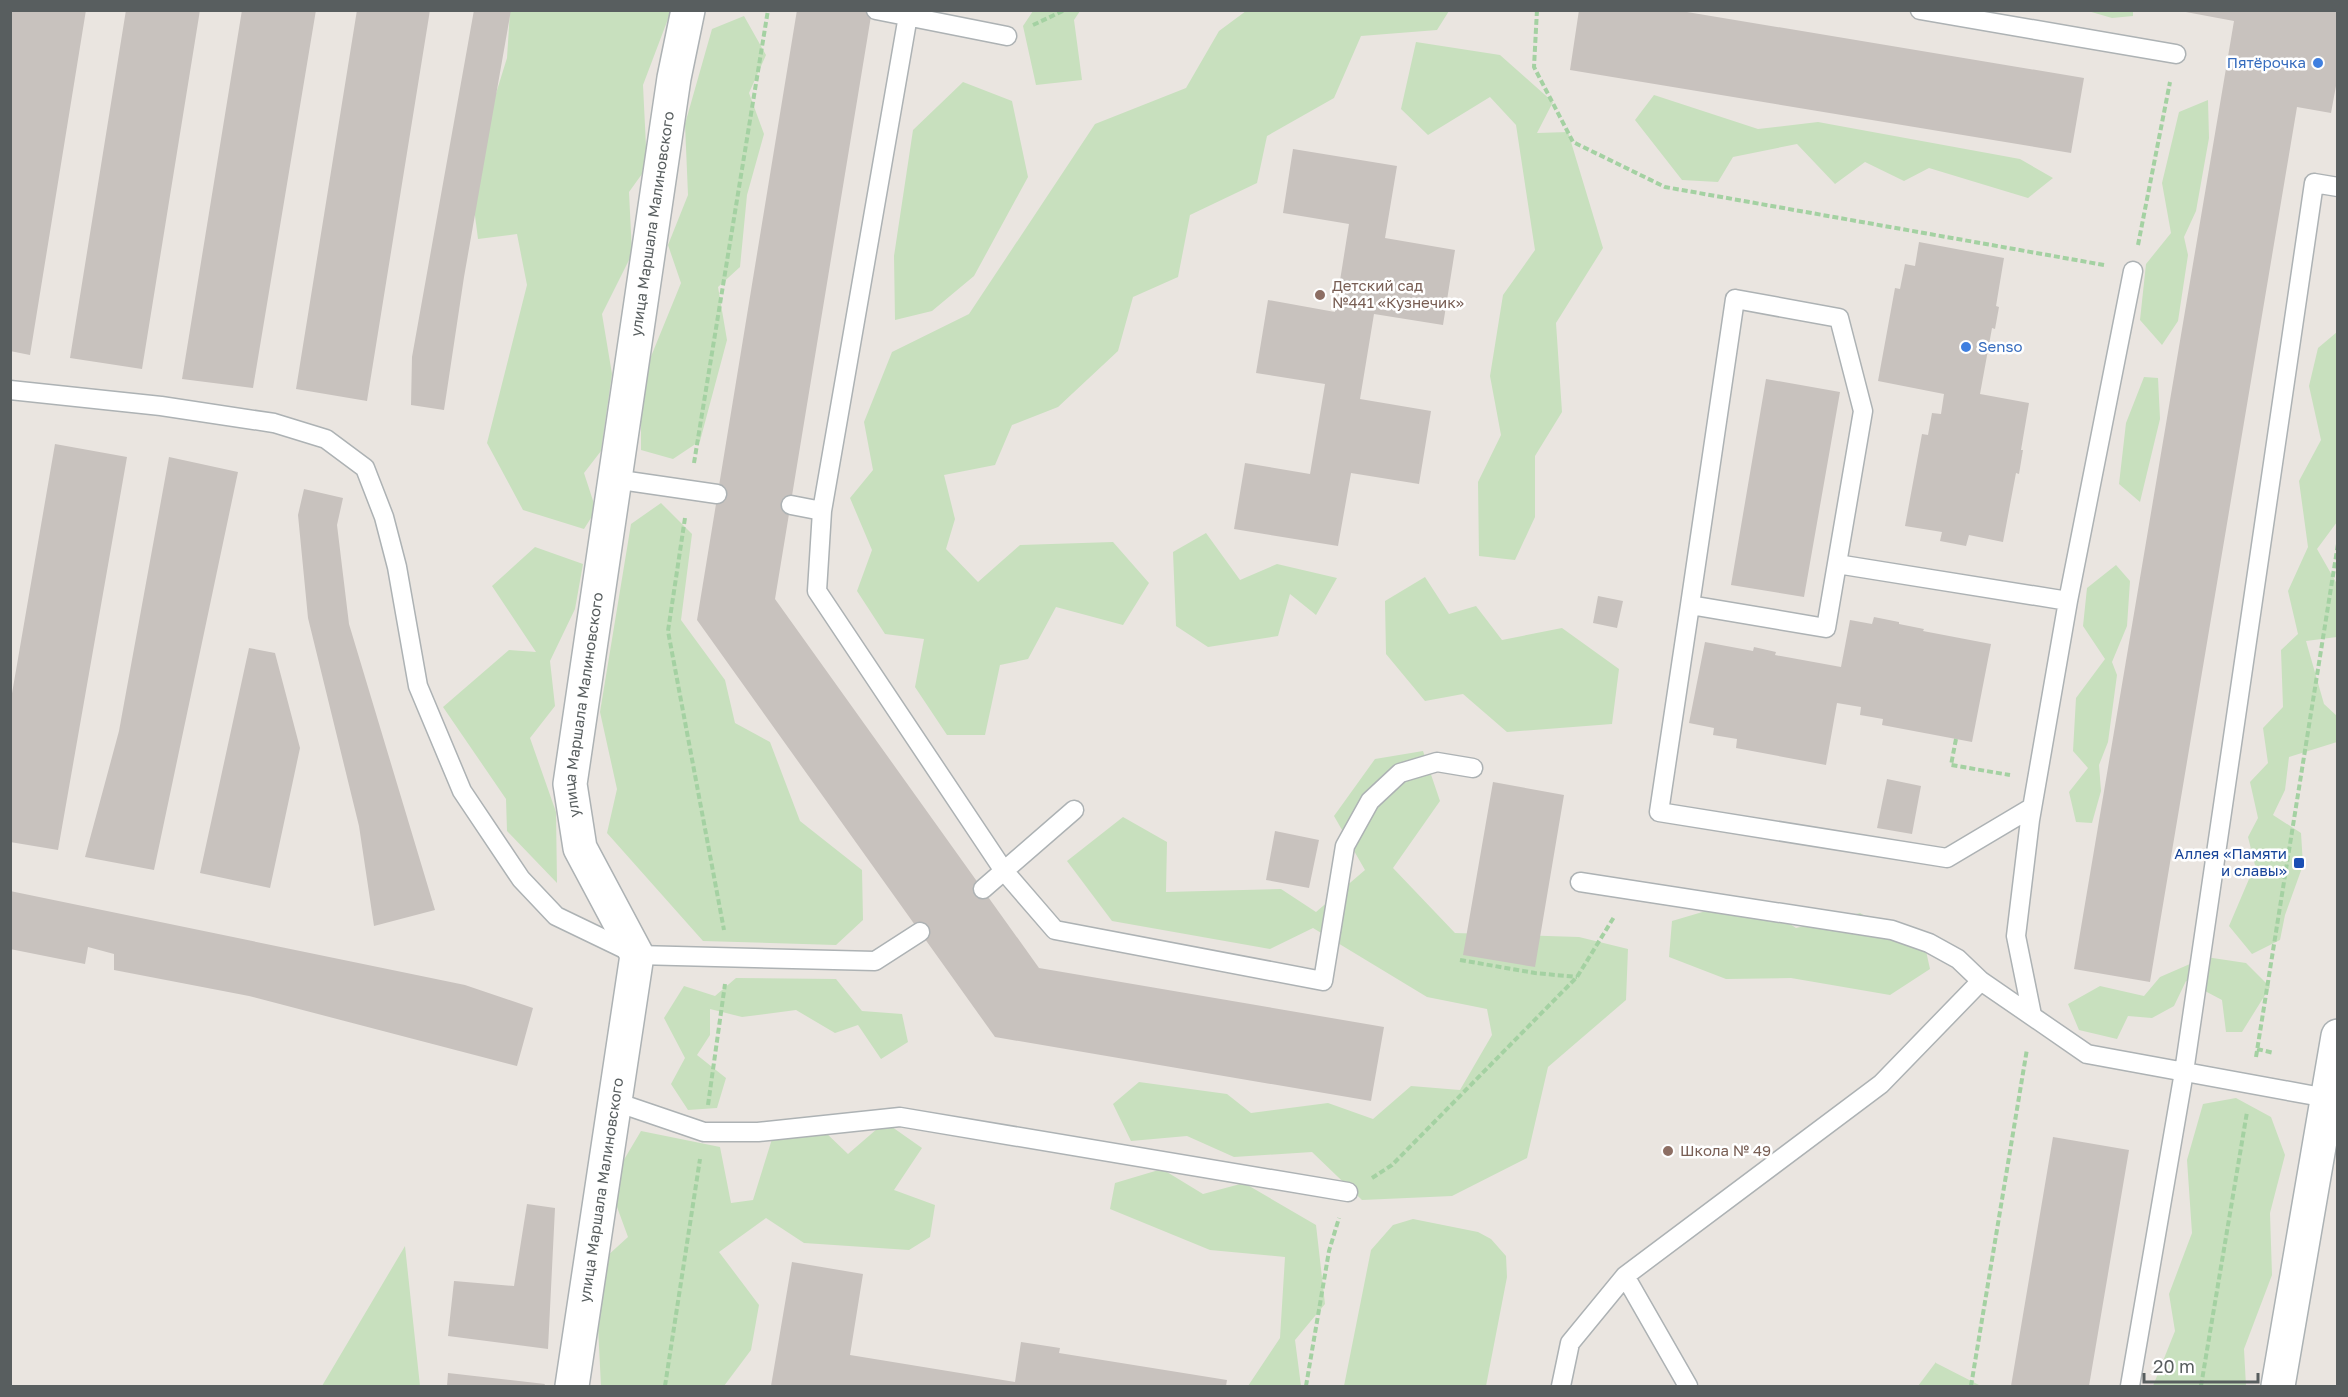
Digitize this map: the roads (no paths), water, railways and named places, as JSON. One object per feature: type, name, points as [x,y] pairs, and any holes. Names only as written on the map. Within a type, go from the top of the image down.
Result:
[{"type":"street","name":"улица Маршала Малиновского","points":[[572,1386],[613,1101],[637,955],[580,848],[570,784],[674,78],[688,10]]},
{"type":"street","points":[[2278,1386],[2337,1035]]},
{"type":"lane","points":[[876,10],[908,14],[1007,36]]},
{"type":"lane","points":[[1920,10],[2176,54]]},
{"type":"lane","points":[[908,14],[822,511],[817,591],[1004,871],[1055,930],[1323,981],[1345,846],[1370,801],[1400,773],[1437,762],[1473,768]]},
{"type":"lane","points":[[2130,1386],[2184,1072],[2314,183],[2337,187]]},
{"type":"lane","points":[[2032,1015],[2016,936],[2031,808],[2068,601],[2133,271]]},
{"type":"lane","points":[[1690,605],[1826,628],[1863,411],[1839,318],[1735,299],[1659,812],[1947,858],[2031,808]]},
{"type":"lane","points":[[10,390],[161,406],[274,423],[326,439],[364,468],[384,518],[397,567],[418,686],[462,791],[521,879],[556,916],[637,955],[875,961],[920,932]]},
{"type":"lane","points":[[614,479],[717,494]]},
{"type":"lane","points":[[791,506],[822,511]]},
{"type":"lane","points":[[1838,564],[2068,601]]},
{"type":"lane","points":[[983,889],[1074,810]]},
{"type":"lane","points":[[1580,882],[1892,930],[1929,943],[1958,959],[1981,981],[2087,1054],[2327,1098]]},
{"type":"lane","points":[[1561,1386],[1570,1343],[1625,1276],[1881,1084],[1981,981]]},
{"type":"lane","points":[[613,1101],[704,1132],[758,1132],[900,1118],[1348,1192]]},
{"type":"lane","points":[[1625,1276],[1688,1386]]},
{"type":"place","name":"Пятёрочка","points":[[2318,63]]},
{"type":"place","name":"Детский сад №441 «Кузнечик»","points":[[1320,295]]},
{"type":"place","name":"Senso","points":[[1966,347]]},
{"type":"place","name":"Аллея «Памяти и славы»","points":[[2299,863]]},
{"type":"place","name":"Школа № 49","points":[[1668,1151]]}]
